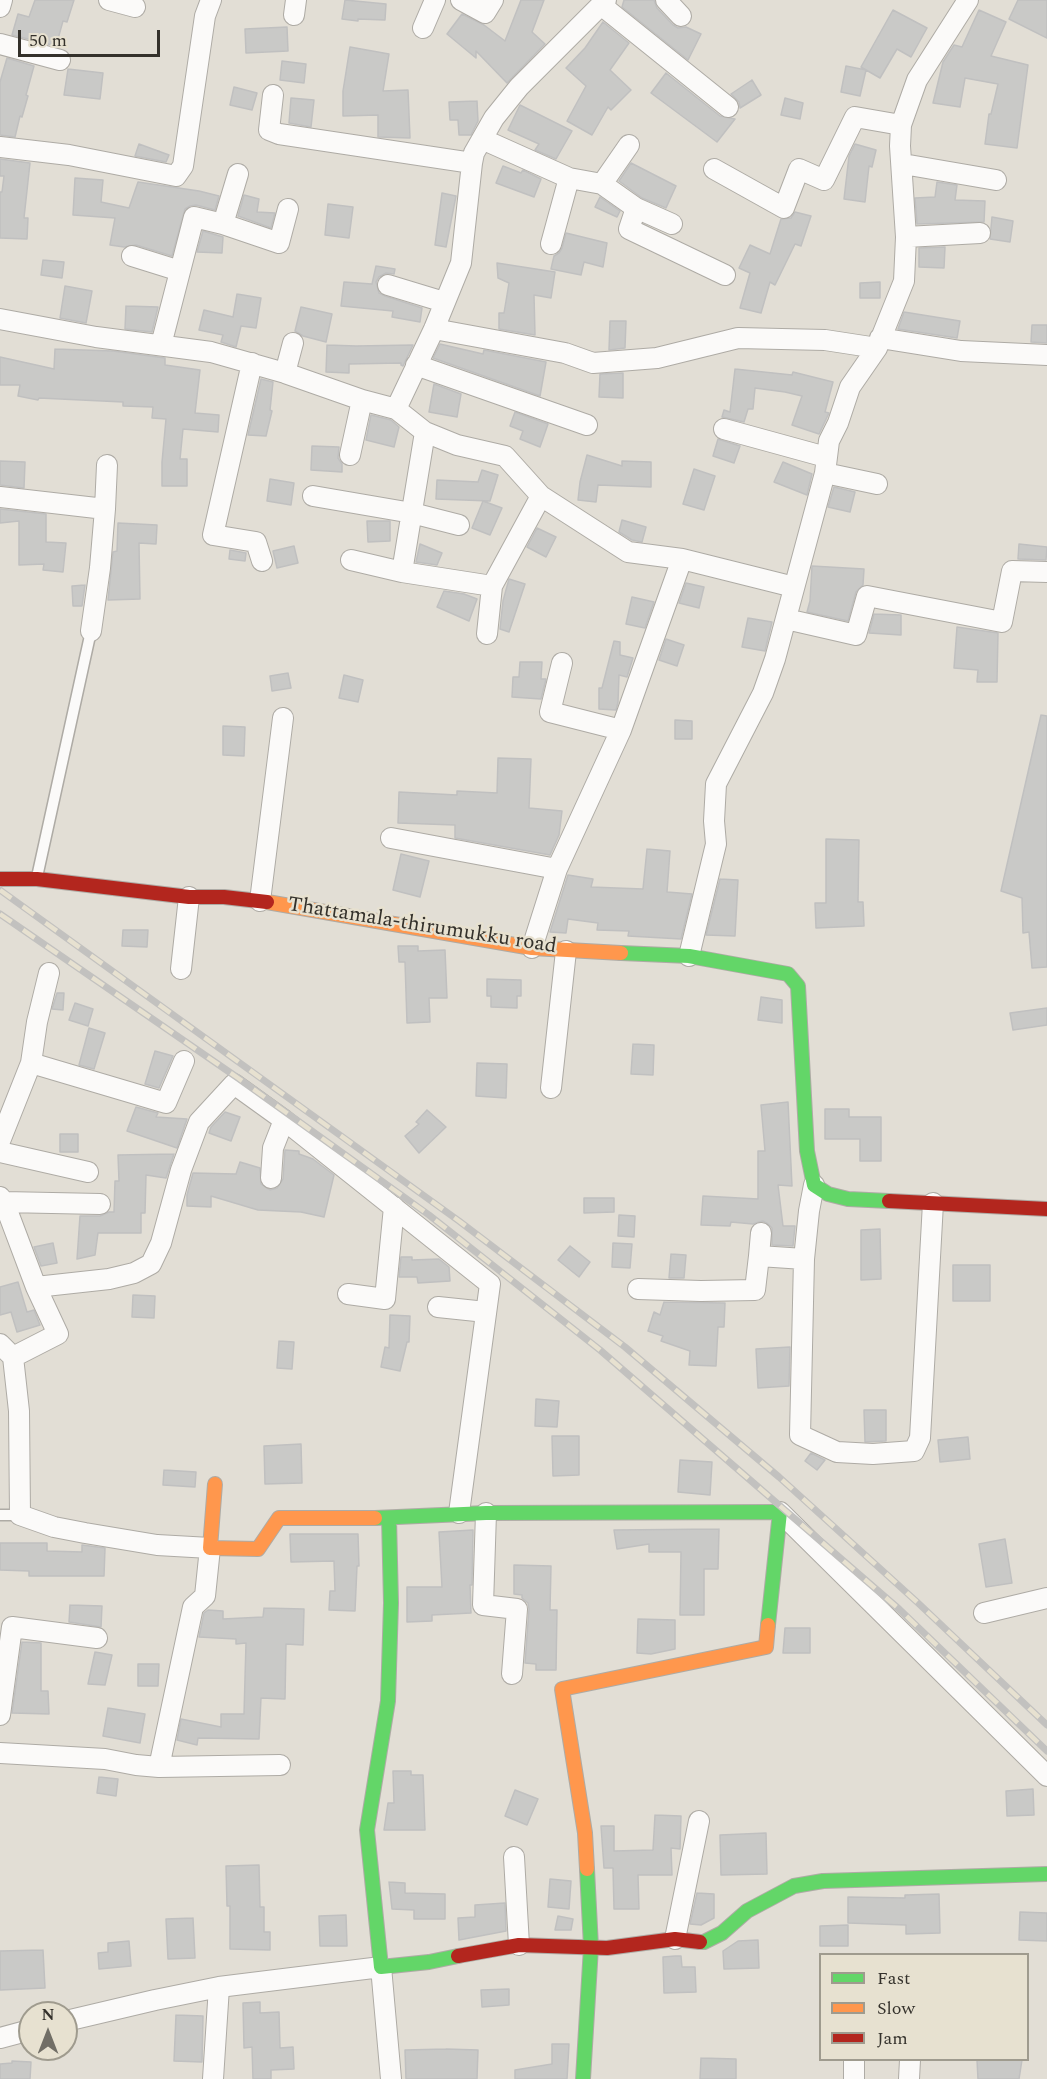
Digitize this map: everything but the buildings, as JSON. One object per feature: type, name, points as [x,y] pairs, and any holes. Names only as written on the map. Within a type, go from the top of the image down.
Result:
[{"type":"street","points":[[0,7],[2,0]]},
{"type":"street","points":[[110,0],[135,7]]},
{"type":"street","points":[[0,147],[69,155],[176,176],[183,166],[205,16],[211,0]]},
{"type":"street","points":[[423,28],[435,0]]},
{"type":"street","points":[[461,0],[485,13],[493,0]]},
{"type":"street","points":[[666,0],[681,16]]},
{"type":"street","points":[[689,956],[716,844],[714,821],[716,784],[763,693],[786,619],[829,441],[838,423],[850,387],[878,343],[904,281],[906,237],[903,164],[900,146],[901,125],[917,80],[968,0]]},
{"type":"street","points":[[396,409],[434,329],[461,263],[474,153],[494,118],[519,87],[603,2],[728,107]]},
{"type":"street","points":[[0,44],[60,60]]},
{"type":"street","points":[[273,95],[269,130],[279,134],[472,163]]},
{"type":"street","points":[[714,169],[784,208],[799,169],[824,180],[855,117],[901,125]]},
{"type":"street","points":[[482,139],[569,178],[602,184],[636,208],[672,224]]},
{"type":"street","points":[[602,184],[629,145]]},
{"type":"street","points":[[903,164],[996,180]]},
{"type":"street","points":[[224,224],[238,174]]},
{"type":"street","points":[[551,244],[569,178]]},
{"type":"street","points":[[636,208],[629,229],[725,275]]},
{"type":"street","points":[[161,345],[194,218],[224,224],[279,243],[288,209]]},
{"type":"street","points":[[906,237],[980,234]]},
{"type":"street","points":[[132,256],[180,271]]},
{"type":"street","points":[[388,285],[444,302]]},
{"type":"street","points":[[0,319],[96,337],[211,352],[396,409],[425,432],[457,445],[505,456],[541,496],[628,552],[682,560],[794,588]]},
{"type":"street","points":[[434,329],[565,353],[593,363],[657,358],[738,338],[825,340],[961,351],[1047,355]]},
{"type":"street","points":[[285,373],[293,343]]},
{"type":"street","points":[[252,363],[213,535],[256,542],[262,561]]},
{"type":"street","points":[[416,364],[587,425]]},
{"type":"street","points":[[350,455],[362,400]]},
{"type":"street","points":[[724,429],[877,484]]},
{"type":"street","points":[[402,572],[425,432]]},
{"type":"street","points":[[91,631],[102,549],[107,465]]},
{"type":"street","points":[[313,496],[412,513],[459,525]]},
{"type":"street","points":[[487,634],[492,586],[541,496]]},
{"type":"street","points":[[0,497],[51,501],[105,509]]},
{"type":"street","points":[[351,560],[402,572],[492,586]]},
{"type":"street","points":[[532,948],[557,869],[621,730],[682,560]]},
{"type":"street","points":[[786,619],[856,635],[867,596],[1002,622],[1012,571],[1047,572]]},
{"type":"street","points":[[562,663],[550,712],[621,730]]},
{"type":"street","points":[[260,901],[283,718]]},
{"type":"street","points":[[391,838],[557,869]]},
{"type":"street","name":"Thattamala-thirumukku road","points":[[0,879],[37,879],[189,897],[224,897],[260,901],[532,948],[689,956],[788,974],[798,986],[807,1151],[814,1185]]},
{"type":"street","points":[[181,969],[189,897]]},
{"type":"street","points":[[551,1088],[566,951]]},
{"type":"street","points":[[0,1142],[30,1063],[49,973]]},
{"type":"street","points":[[30,1063],[165,1103],[184,1062]]},
{"type":"street","points":[[36,1287],[134,1274],[152,1264],[161,1243],[181,1170],[199,1122],[234,1084],[284,1120],[490,1284],[459,1514]]},
{"type":"street","points":[[271,1178],[273,1148],[284,1120]]},
{"type":"street","points":[[0,1152],[88,1172]]},
{"type":"street","points":[[933,1203],[920,1438],[914,1451],[873,1454],[837,1452],[800,1435],[804,1259],[814,1185],[828,1194],[848,1199],[933,1203],[1047,1209]]},
{"type":"street","points":[[100,1204],[2,1200],[36,1287],[58,1334],[6,1350],[19,1411],[20,1515],[54,1527],[157,1545],[258,1549],[279,1518],[389,1518],[486,1513],[780,1512],[1047,1776]]},
{"type":"street","points":[[348,1294],[385,1299],[394,1207]]},
{"type":"street","points":[[638,1289],[755,1290],[761,1233]]},
{"type":"street","points":[[759,1256],[804,1259]]},
{"type":"street","points":[[438,1307],[486,1312]]},
{"type":"street","points":[[159,1767],[193,1607],[205,1596],[215,1484]]},
{"type":"street","points":[[583,2079],[591,1947],[585,1833],[562,1689],[766,1647],[780,1512]]},
{"type":"street","points":[[486,1513],[483,1605],[517,1609],[512,1674]]},
{"type":"street","points":[[389,1518],[391,1603],[388,1701],[367,1830],[391,2079]]},
{"type":"street","points":[[984,1613],[1047,1598]]},
{"type":"street","points":[[0,1715],[12,1628],[97,1638]]},
{"type":"street","points":[[0,1753],[105,1759],[159,1767],[280,1765]]},
{"type":"street","points":[[675,1939],[699,1821]]},
{"type":"street","points":[[514,1857],[519,1945]]},
{"type":"street","points":[[78,2019],[219,1987],[429,1962],[519,1945],[607,1948],[675,1939],[704,1942],[722,1933],[747,1911],[794,1886],[823,1881],[1047,1874]]},
{"type":"street","points":[[213,2079],[219,1987]]},
{"type":"street","points":[[0,2038],[18,2033]]},
{"type":"street","points":[[854,2061],[854,2079]]},
{"type":"street","points":[[909,2079],[910,2061]]},
{"type":"lane","points":[[37,879],[91,631]]},
{"type":"lane","points":[[0,1515],[20,1515]]},
{"type":"railway","points":[[0,890],[459,1221],[625,1347],[779,1477],[917,1602],[1047,1725]]},
{"type":"railway","points":[[0,914],[238,1078],[429,1215],[600,1350],[899,1609],[1047,1751]]},
{"type":"traffic: fast","points":[[621,953],[689,956],[788,974],[798,986],[807,1151],[814,1185],[828,1194],[848,1199],[889,1201]]},
{"type":"traffic: fast","points":[[375,1518],[486,1513],[780,1512],[768,1625]]},
{"type":"traffic: fast","points":[[389,1518],[391,1603],[388,1701],[367,1830],[381,1967],[429,1962],[458,1956]]},
{"type":"traffic: fast","points":[[583,2079],[591,1947],[587,1869]]},
{"type":"traffic: fast","points":[[700,1942],[722,1933],[747,1911],[794,1886],[823,1881],[1047,1874]]},
{"type":"traffic: slow","points":[[267,902],[532,948],[621,953]]},
{"type":"traffic: slow","points":[[215,1484],[210,1548],[258,1549],[279,1518],[375,1518]]},
{"type":"traffic: slow","points":[[587,1869],[585,1833],[562,1689],[766,1647],[768,1625]]},
{"type":"traffic: jam","points":[[0,879],[37,879],[189,897],[224,897],[267,902]]},
{"type":"traffic: jam","points":[[889,1201],[1047,1209]]},
{"type":"traffic: jam","points":[[458,1956],[519,1945],[607,1948],[675,1939],[700,1942]]}]
